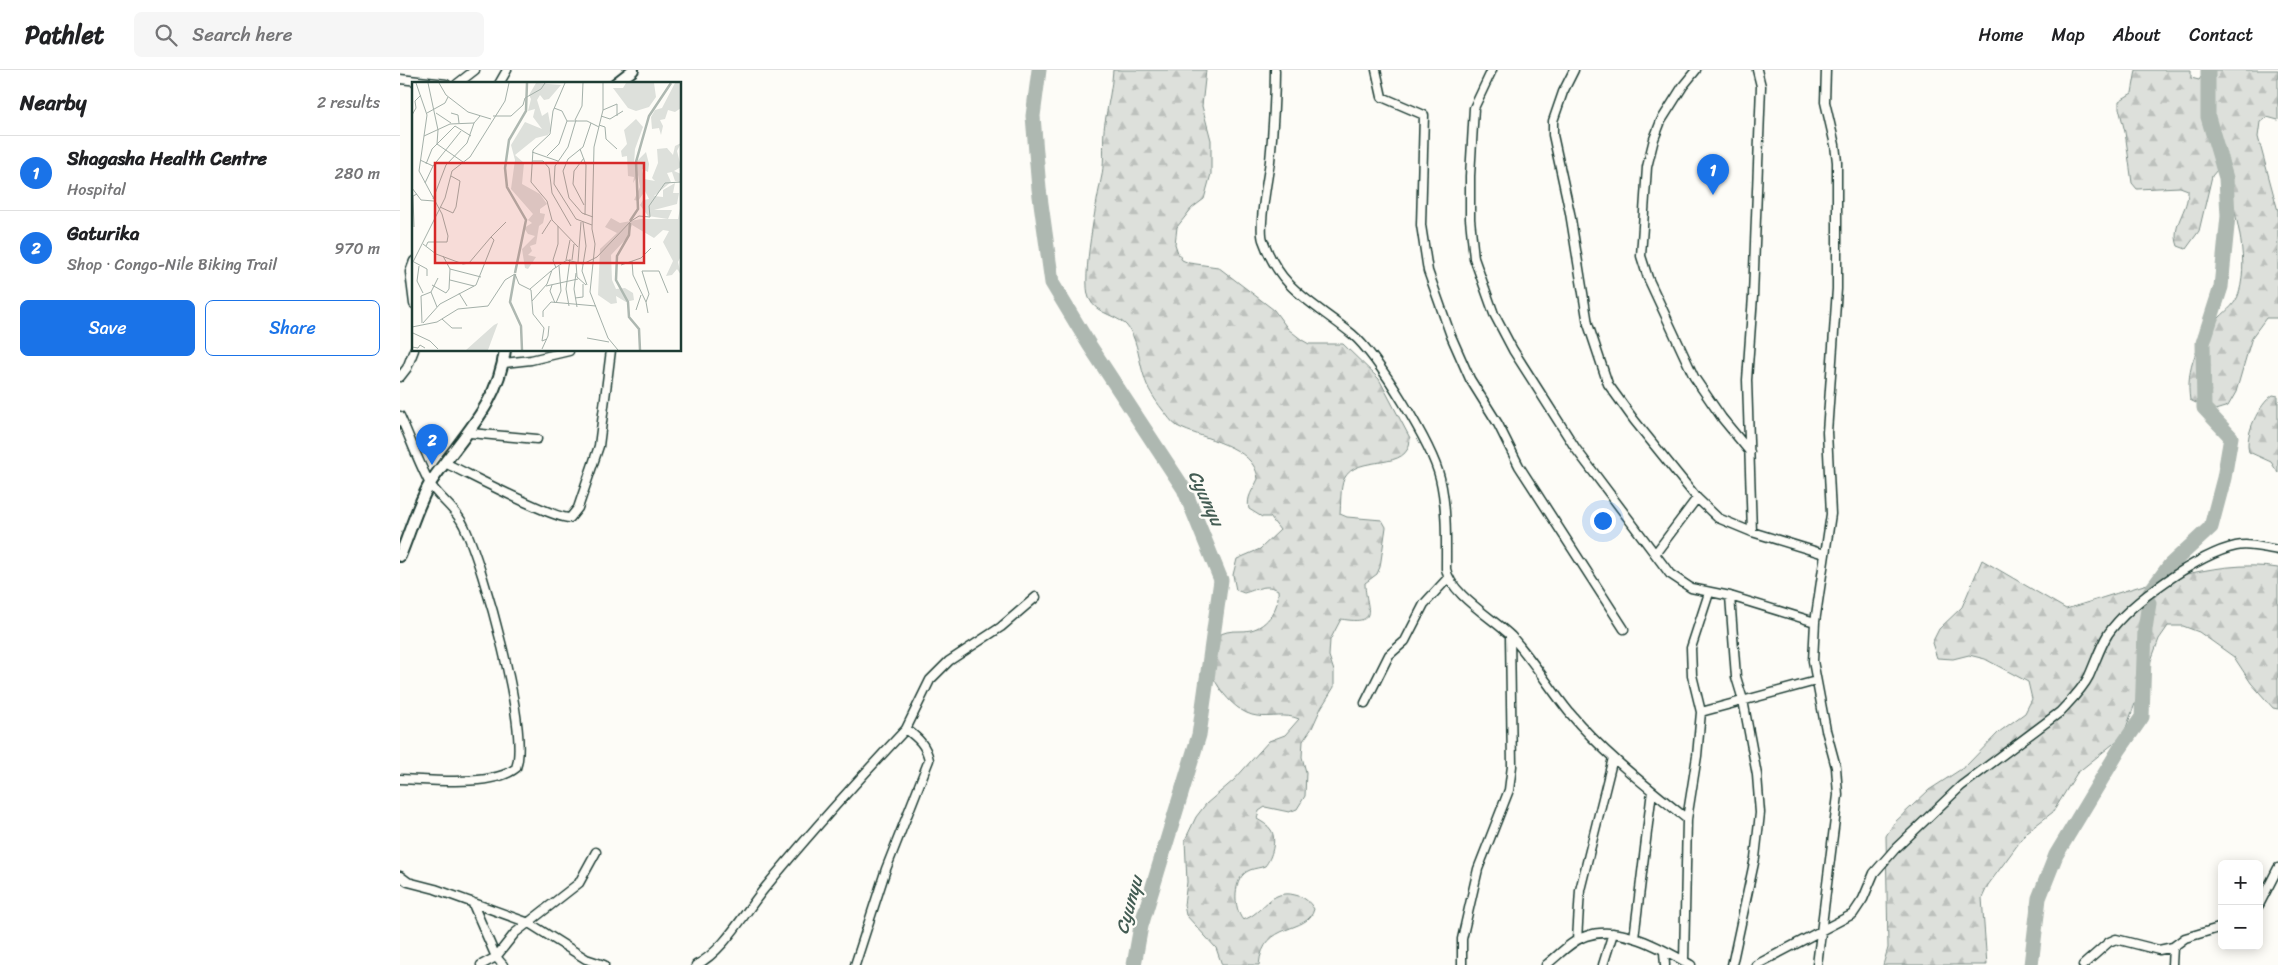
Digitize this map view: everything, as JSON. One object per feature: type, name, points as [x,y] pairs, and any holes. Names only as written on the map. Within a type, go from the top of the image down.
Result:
[{"type":"main road","points":[[618,82],[633,70]]},
{"type":"main road","points":[[400,556],[430,484],[470,433],[490,399],[504,363],[505,351]]},
{"type":"street","points":[[460,82],[475,70]]},
{"type":"street","points":[[500,82],[507,70]]},
{"type":"street","points":[[1275,70],[1275,110],[1262,237],[1284,281],[1354,335],[1383,372],[1427,446],[1441,480],[1448,578],[1478,610],[1510,636],[1569,712],[1614,758],[1687,819]]},
{"type":"street","points":[[1376,70],[1382,97],[1424,114],[1420,214],[1426,260],[1430,280],[1470,379],[1498,424],[1519,466],[1551,519],[1624,629]]},
{"type":"street","points":[[1492,70],[1474,108],[1470,176],[1470,219],[1474,258],[1494,314],[1513,350],[1576,449],[1670,574],[1691,588],[1730,596],[1815,622]]},
{"type":"street","points":[[1574,70],[1563,92],[1553,121],[1553,134],[1570,213],[1590,333],[1608,384],[1634,420],[1698,498],[1718,518],[1752,532],[1824,554]]},
{"type":"street","points":[[1696,70],[1683,86],[1661,121],[1654,139],[1647,167],[1641,256],[1648,278],[1694,377],[1722,418],[1750,452]]},
{"type":"street","points":[[1752,532],[1747,380],[1753,296],[1761,86],[1757,70]]},
{"type":"street","points":[[1818,965],[1836,824],[1838,788],[1836,767],[1813,661],[1815,622],[1831,514],[1827,432],[1837,289],[1837,162],[1836,145],[1825,102],[1826,70]]},
{"type":"street","points":[[400,78],[431,82]]},
{"type":"street","points":[[412,266],[410,272],[412,288]]},
{"type":"street","points":[[400,377],[408,368],[414,351]]},
{"type":"street","points":[[504,363],[531,360],[569,351]]},
{"type":"street","points":[[445,463],[563,518],[572,516],[578,508],[599,446],[612,351]]},
{"type":"street","points":[[400,416],[430,484],[454,508],[464,524],[476,556],[498,628],[516,720],[518,763],[512,772],[502,776],[460,780],[400,779]]},
{"type":"street","points":[[470,433],[537,439]]},
{"type":"street","points":[[1654,554],[1698,498]]},
{"type":"street","points":[[1756,965],[1853,914],[1863,899],[1874,873],[1884,859],[1961,786],[2060,712],[2074,698],[2088,678],[2107,635],[2138,604],[2188,568],[2216,553],[2236,546],[2249,545],[2278,550]]},
{"type":"street","points":[[1365,703],[1388,655],[1405,641],[1424,604],[1448,578]]},
{"type":"street","points":[[1546,965],[1577,940],[1594,934],[1612,932],[1634,938],[1687,963],[1687,819],[1698,756],[1701,712],[1692,675],[1691,648],[1709,593]]},
{"type":"street","points":[[1730,596],[1736,677],[1743,700],[1759,789],[1759,831],[1732,965]]},
{"type":"street","points":[[696,965],[705,960],[722,942],[764,889],[906,729],[930,680],[949,661],[1001,627],[1036,597]]},
{"type":"street","points":[[1462,965],[1462,939],[1478,869],[1509,790],[1512,766],[1510,636]]},
{"type":"street","points":[[1701,712],[1816,681]]},
{"type":"street","points":[[855,965],[886,869],[930,760],[923,744],[906,729]]},
{"type":"street","points":[[1577,940],[1580,890],[1614,758]]},
{"type":"street","points":[[1634,938],[1652,791]]},
{"type":"street","points":[[481,965],[496,957],[515,932],[579,883],[596,852]]},
{"type":"street","points":[[2263,897],[2278,868]]},
{"type":"street","points":[[400,876],[408,882],[472,902],[529,923],[586,960],[604,965]]},
{"type":"street","points":[[472,902],[496,957],[503,965]]},
{"type":"street","points":[[2083,965],[2109,942],[2116,939],[2159,950],[2173,947],[2185,938],[2218,928]]},
{"type":"street","points":[[1603,965],[1612,932]]},
{"type":"street","points":[[2172,965],[2173,947]]},
{"type":"street","points":[[1664,952],[1665,965]]},
{"type":"green space","points":[[1113,70],[1206,70],[1202,106],[1211,140],[1211,174],[1204,199],[1192,208],[1177,227],[1175,244],[1178,253],[1182,260],[1189,263],[1218,267],[1274,310],[1288,329],[1309,344],[1343,344],[1379,379],[1410,438],[1408,449],[1402,456],[1393,460],[1360,466],[1351,471],[1344,479],[1341,491],[1340,514],[1347,517],[1382,520],[1386,527],[1380,567],[1377,574],[1365,583],[1368,607],[1367,617],[1362,620],[1341,619],[1330,640],[1329,656],[1334,671],[1334,687],[1303,741],[1302,757],[1306,772],[1305,796],[1297,809],[1289,812],[1265,807],[1259,811],[1257,819],[1265,824],[1273,834],[1273,848],[1265,866],[1250,870],[1240,879],[1237,886],[1236,901],[1240,915],[1243,920],[1250,917],[1273,898],[1286,894],[1304,898],[1314,909],[1310,917],[1303,922],[1277,934],[1268,941],[1262,951],[1259,965],[1222,965],[1216,948],[1186,915],[1184,905],[1187,882],[1185,840],[1196,817],[1206,804],[1234,780],[1269,741],[1285,735],[1299,719],[1289,716],[1257,716],[1237,707],[1220,688],[1213,676],[1208,665],[1206,653],[1206,642],[1211,639],[1227,632],[1248,631],[1257,628],[1272,615],[1277,603],[1278,590],[1265,587],[1244,593],[1236,590],[1233,575],[1237,559],[1260,549],[1280,530],[1270,517],[1262,517],[1249,509],[1249,497],[1258,479],[1255,467],[1237,451],[1187,431],[1173,423],[1151,394],[1130,330],[1121,321],[1097,308],[1089,298],[1087,288],[1088,257],[1103,169],[1104,128]]},
{"type":"green space","points":[[2136,70],[2191,70],[2191,78],[2199,80],[2206,70],[2278,70],[2278,120],[2267,117],[2260,122],[2258,137],[2278,211],[2278,318],[2266,318],[2252,337],[2236,392],[2228,406],[2212,411],[2190,400],[2189,377],[2191,366],[2205,335],[2234,304],[2238,297],[2243,263],[2240,233],[2225,173],[2217,170],[2212,176],[2199,231],[2186,249],[2178,246],[2176,231],[2186,205],[2188,190],[2180,187],[2137,189],[2132,183],[2119,101],[2132,93]]},
{"type":"green space","points":[[2273,395],[2278,396],[2278,473],[2271,462],[2249,452],[2248,445],[2254,420],[2263,405]]},
{"type":"green space","points":[[1982,560],[2066,609],[2143,585],[2199,571],[2253,566],[2278,568],[2278,709],[2273,708],[2251,683],[2234,657],[2199,632],[2183,626],[2168,626],[2159,639],[2123,736],[2077,773],[2053,812],[2027,832],[1988,885],[1982,898],[1987,965],[1883,965],[1888,948],[1886,836],[1894,823],[1929,790],[1966,766],[1999,732],[2025,713],[2032,699],[2028,682],[1985,659],[1969,655],[1953,659],[1937,658],[1932,643],[1939,629],[1962,607]]},
{"type":"waterway","name":"Cyunyu","points":[[1039,70],[1033,116],[1039,189],[1052,283],[1090,346],[1184,489],[1221,580],[1199,735],[1141,926],[1134,965]]},
{"type":"waterway","points":[[2150,592],[2170,565],[2211,527],[2224,478],[2231,437],[2204,408],[2203,343],[2221,287],[2228,216],[2226,178],[2208,117],[2208,70]]},
{"type":"waterway","points":[[2031,965],[2039,898],[2056,855],[2119,750],[2142,717],[2145,629],[2149,603]]},
{"type":"place","name":"Shagasha Health Centre","points":[[1713,195]]},
{"type":"place","name":"Gaturika","points":[[432,465]]}]
